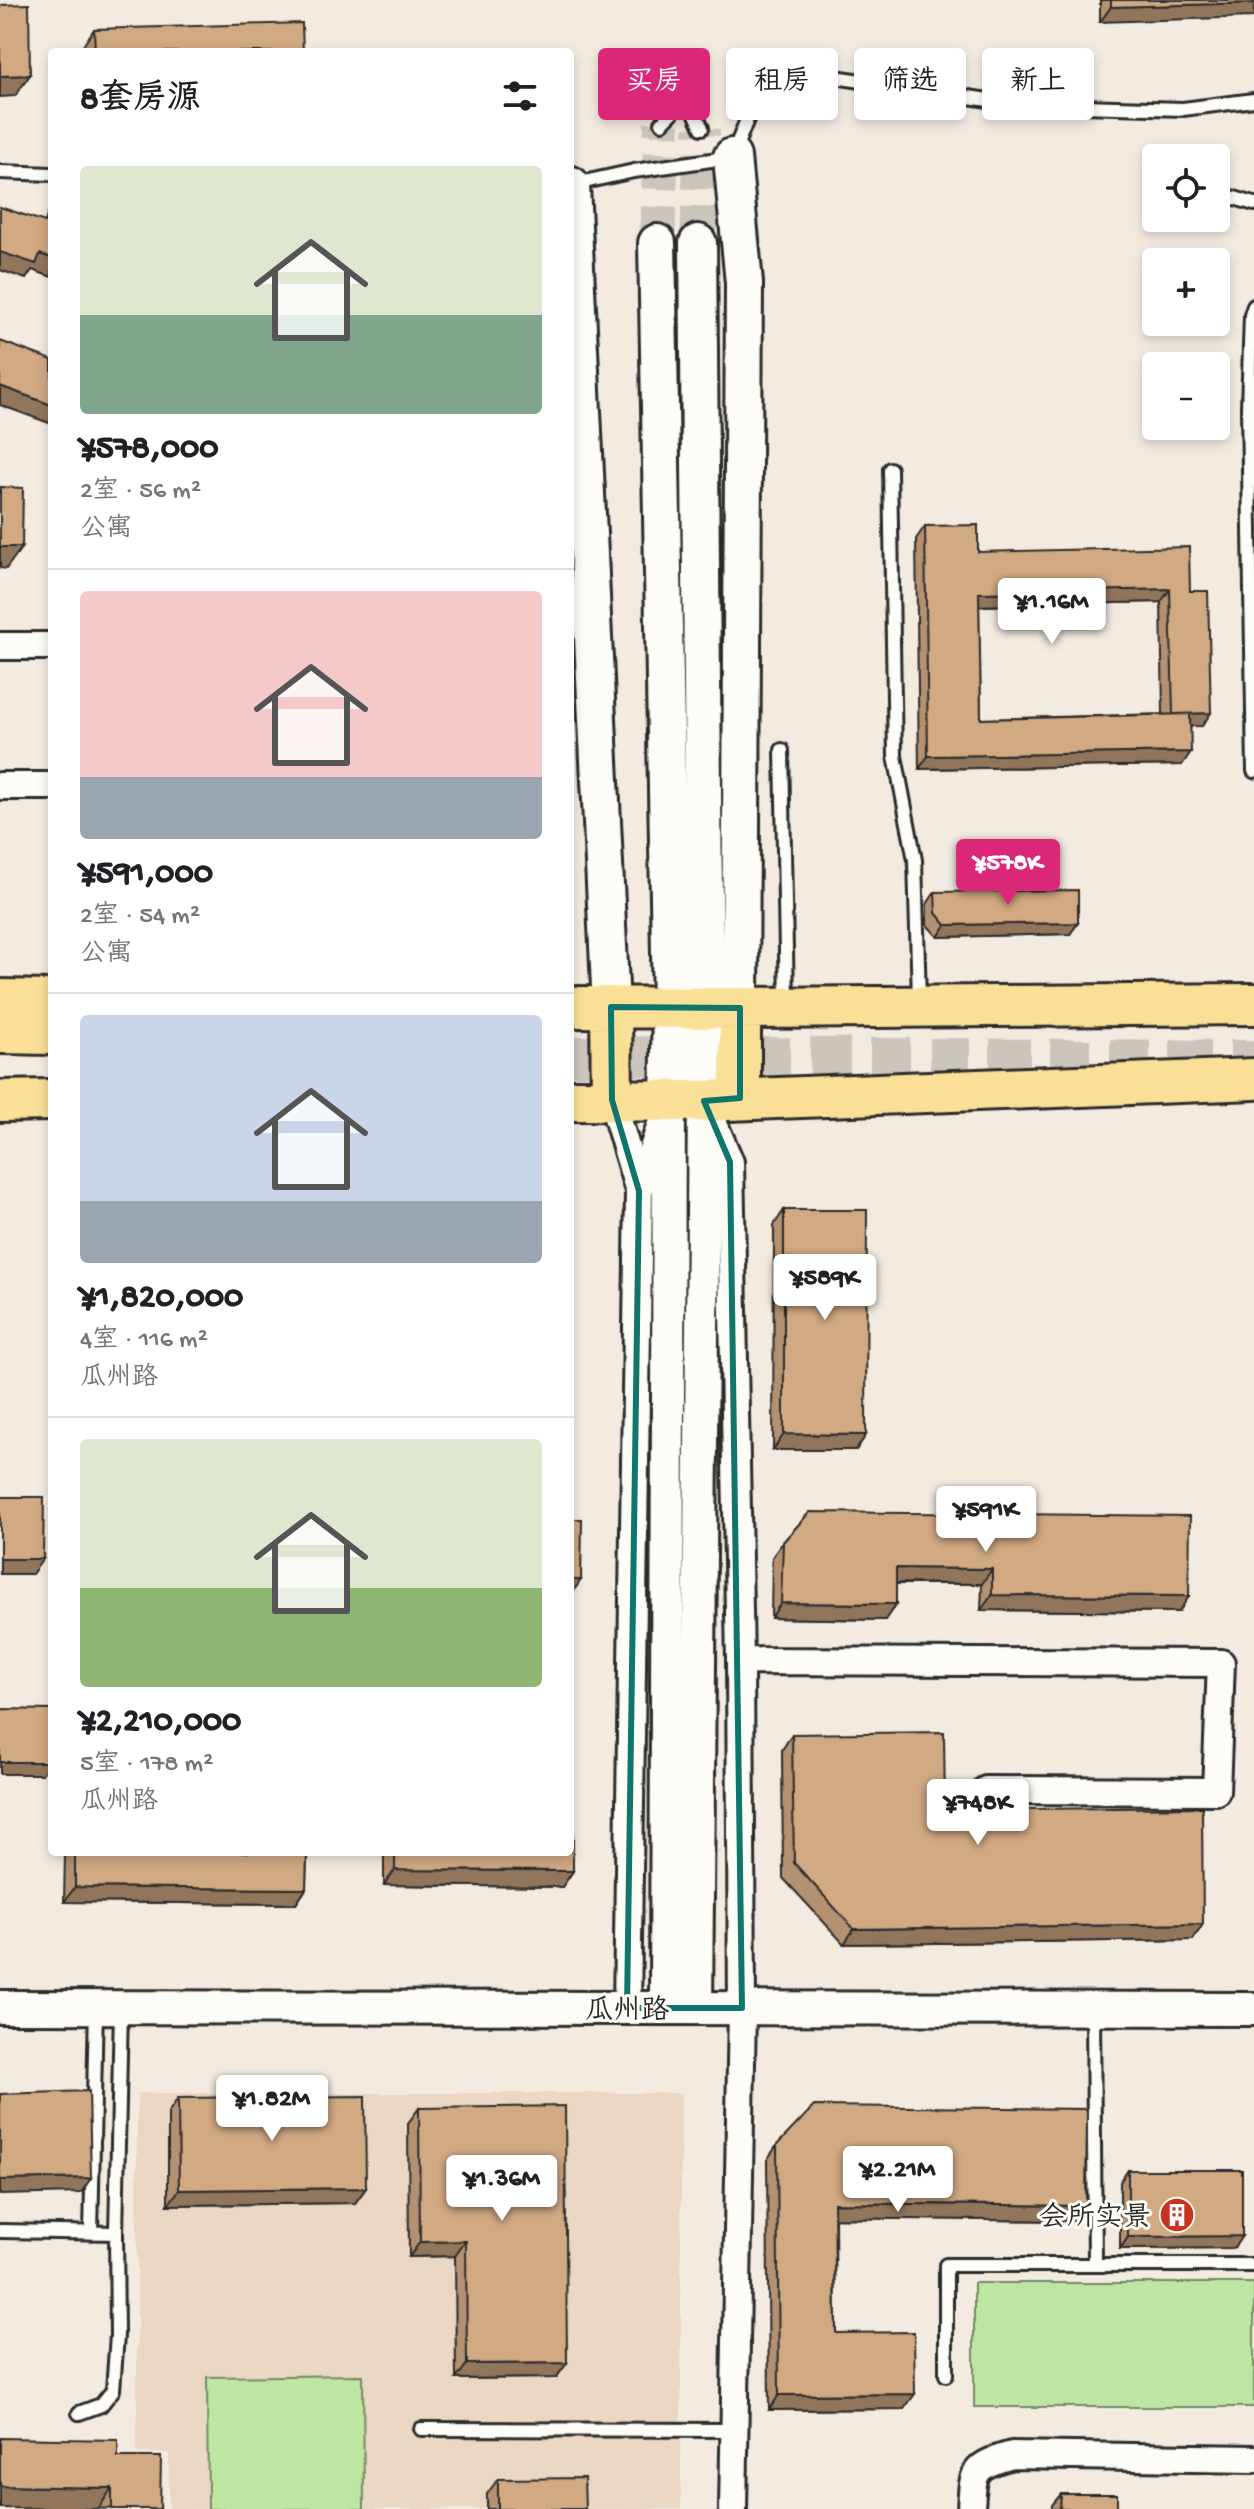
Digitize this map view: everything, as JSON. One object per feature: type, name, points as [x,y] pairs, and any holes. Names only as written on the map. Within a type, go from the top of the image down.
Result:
[{"type":"main road","points":[[704,1100],[705,1008],[744,283],[732,157]]},
{"type":"main road","points":[[657,243],[705,1008]]},
{"type":"main road","points":[[698,243],[704,1100]]},
{"type":"main road","points":[[574,265],[611,1007],[612,1100]]},
{"type":"main road","points":[[0,1000],[48,1001]]},
{"type":"main road","points":[[574,1007],[1254,1004]]},
{"type":"main road","points":[[0,1033],[48,1034]]},
{"type":"main road","points":[[0,1055],[48,1055]]},
{"type":"main road","points":[[574,1100],[704,1100],[1254,1079]]},
{"type":"main road","points":[[0,1101],[48,1100]]},
{"type":"street","points":[[0,646],[48,646]]},
{"type":"street","points":[[0,786],[48,786]]},
{"type":"street","points":[[612,1100],[639,1191],[627,2008]]},
{"type":"street","points":[[639,1191],[704,1100]]},
{"type":"street","points":[[704,1100],[730,1162],[740,1661],[742,2008],[733,2509]]},
{"type":"street","points":[[681,2008],[704,1100]]},
{"type":"street","points":[[740,1661],[1221,1663],[1216,1791],[986,1790]]},
{"type":"street","name":"瓜州路","points":[[0,2007],[1254,2009]]},
{"type":"street","points":[[971,2509],[973,2477],[986,2462],[1012,2455],[1254,2459]]},
{"type":"lane","points":[[574,184],[634,171],[732,157],[768,67],[1015,104],[1183,109],[1254,100]]},
{"type":"lane","points":[[662,123],[688,97],[702,128]]},
{"type":"lane","points":[[0,172],[48,174]]},
{"type":"lane","points":[[1254,196],[1225,195],[1254,204]]},
{"type":"lane","points":[[1254,306],[1251,315],[1248,408],[1254,771]]},
{"type":"lane","points":[[890,469],[895,756],[915,860],[920,1007]]},
{"type":"lane","points":[[782,750],[787,1008]]},
{"type":"lane","points":[[91,2233],[108,2007]]},
{"type":"lane","points":[[79,2413],[101,2405],[113,2390],[117,2335],[108,2007]]},
{"type":"lane","points":[[1093,2009],[1095,2265]]},
{"type":"lane","points":[[0,2231],[116,2233]]},
{"type":"lane","points":[[946,2375],[946,2265],[1254,2265]]},
{"type":"lane","points":[[421,2429],[734,2430]]},
{"type":"highlighted area","points":[[611,1007],[740,1008],[740,1098],[704,1101],[730,1162],[742,2008],[627,2008],[639,1191],[612,1100]]},
{"type":"shaded area","points":[[137,2093],[681,2093],[681,2509],[169,2509],[169,2453],[137,2453]]},
{"type":"green space","points":[[974,2283],[1254,2283],[1254,2407],[974,2407]]},
{"type":"green space","points":[[363,2375],[364,2509],[208,2509],[207,2377]]},
{"type":"building","points":[[1111,0],[1254,0],[1254,3],[1111,7]]},
{"type":"building","points":[[29,4],[30,75],[0,76],[0,5]]},
{"type":"building","points":[[302,23],[303,48],[95,48],[94,29]]},
{"type":"building","points":[[0,207],[45,222],[48,213],[48,257],[40,254],[36,264],[0,252]]},
{"type":"building","points":[[0,341],[48,359],[48,404],[0,386]]},
{"type":"building","points":[[0,487],[23,488],[22,547],[0,547]]},
{"type":"building","points":[[978,525],[978,552],[1189,547],[1190,591],[1208,591],[1211,713],[1173,714],[1170,589],[979,593],[981,719],[1190,714],[1191,752],[928,756],[925,526]]},
{"type":"building","points":[[1078,890],[1078,923],[946,925],[936,913],[935,892]]},
{"type":"building","points":[[784,1210],[867,1210],[866,1435],[784,1434]]},
{"type":"building","points":[[0,1497],[44,1497],[43,1559],[0,1559]]},
{"type":"building","points":[[810,1512],[1190,1516],[1189,1596],[992,1595],[992,1569],[896,1568],[896,1604],[781,1603],[783,1542]]},
{"type":"building","points":[[574,1519],[582,1519],[581,1580],[574,1580]]},
{"type":"building","points":[[0,1709],[48,1710],[48,1762],[0,1762]]},
{"type":"building","points":[[944,1732],[945,1810],[1202,1807],[1203,1924],[854,1929],[794,1863],[792,1734]]},
{"type":"building","points":[[75,1856],[307,1856],[306,1889],[75,1887]]},
{"type":"building","points":[[395,1856],[573,1856],[573,1871],[395,1870]]},
{"type":"building","points":[[89,2091],[91,2178],[0,2180],[0,2094]]},
{"type":"building","points":[[365,2096],[366,2188],[179,2190],[178,2098]]},
{"type":"building","points":[[565,2106],[567,2363],[467,2364],[466,2241],[420,2242],[419,2108]]},
{"type":"building","points":[[814,2106],[1087,2109],[1086,2206],[834,2203],[836,2333],[914,2332],[915,2394],[779,2395],[777,2145]]},
{"type":"building","name":"会所实景","points":[[1128,2170],[1242,2170],[1242,2236],[1128,2237]]},
{"type":"building","points":[[0,2438],[118,2440],[118,2457],[161,2457],[160,2509],[112,2509],[112,2488],[0,2486]]},
{"type":"building","points":[[584,2478],[585,2509],[498,2509],[498,2479]]},
{"type":"building","points":[[1061,2494],[1117,2494],[1117,2509],[1060,2509]]},
{"type":"tunnel","points":[[657,243],[662,123]]},
{"type":"tunnel","points":[[698,243],[702,128]]},
{"type":"tunnel","points":[[574,1056],[1254,1060]]},
{"type":"place","name":"会所实景","points":[[1177,2215]]}]
